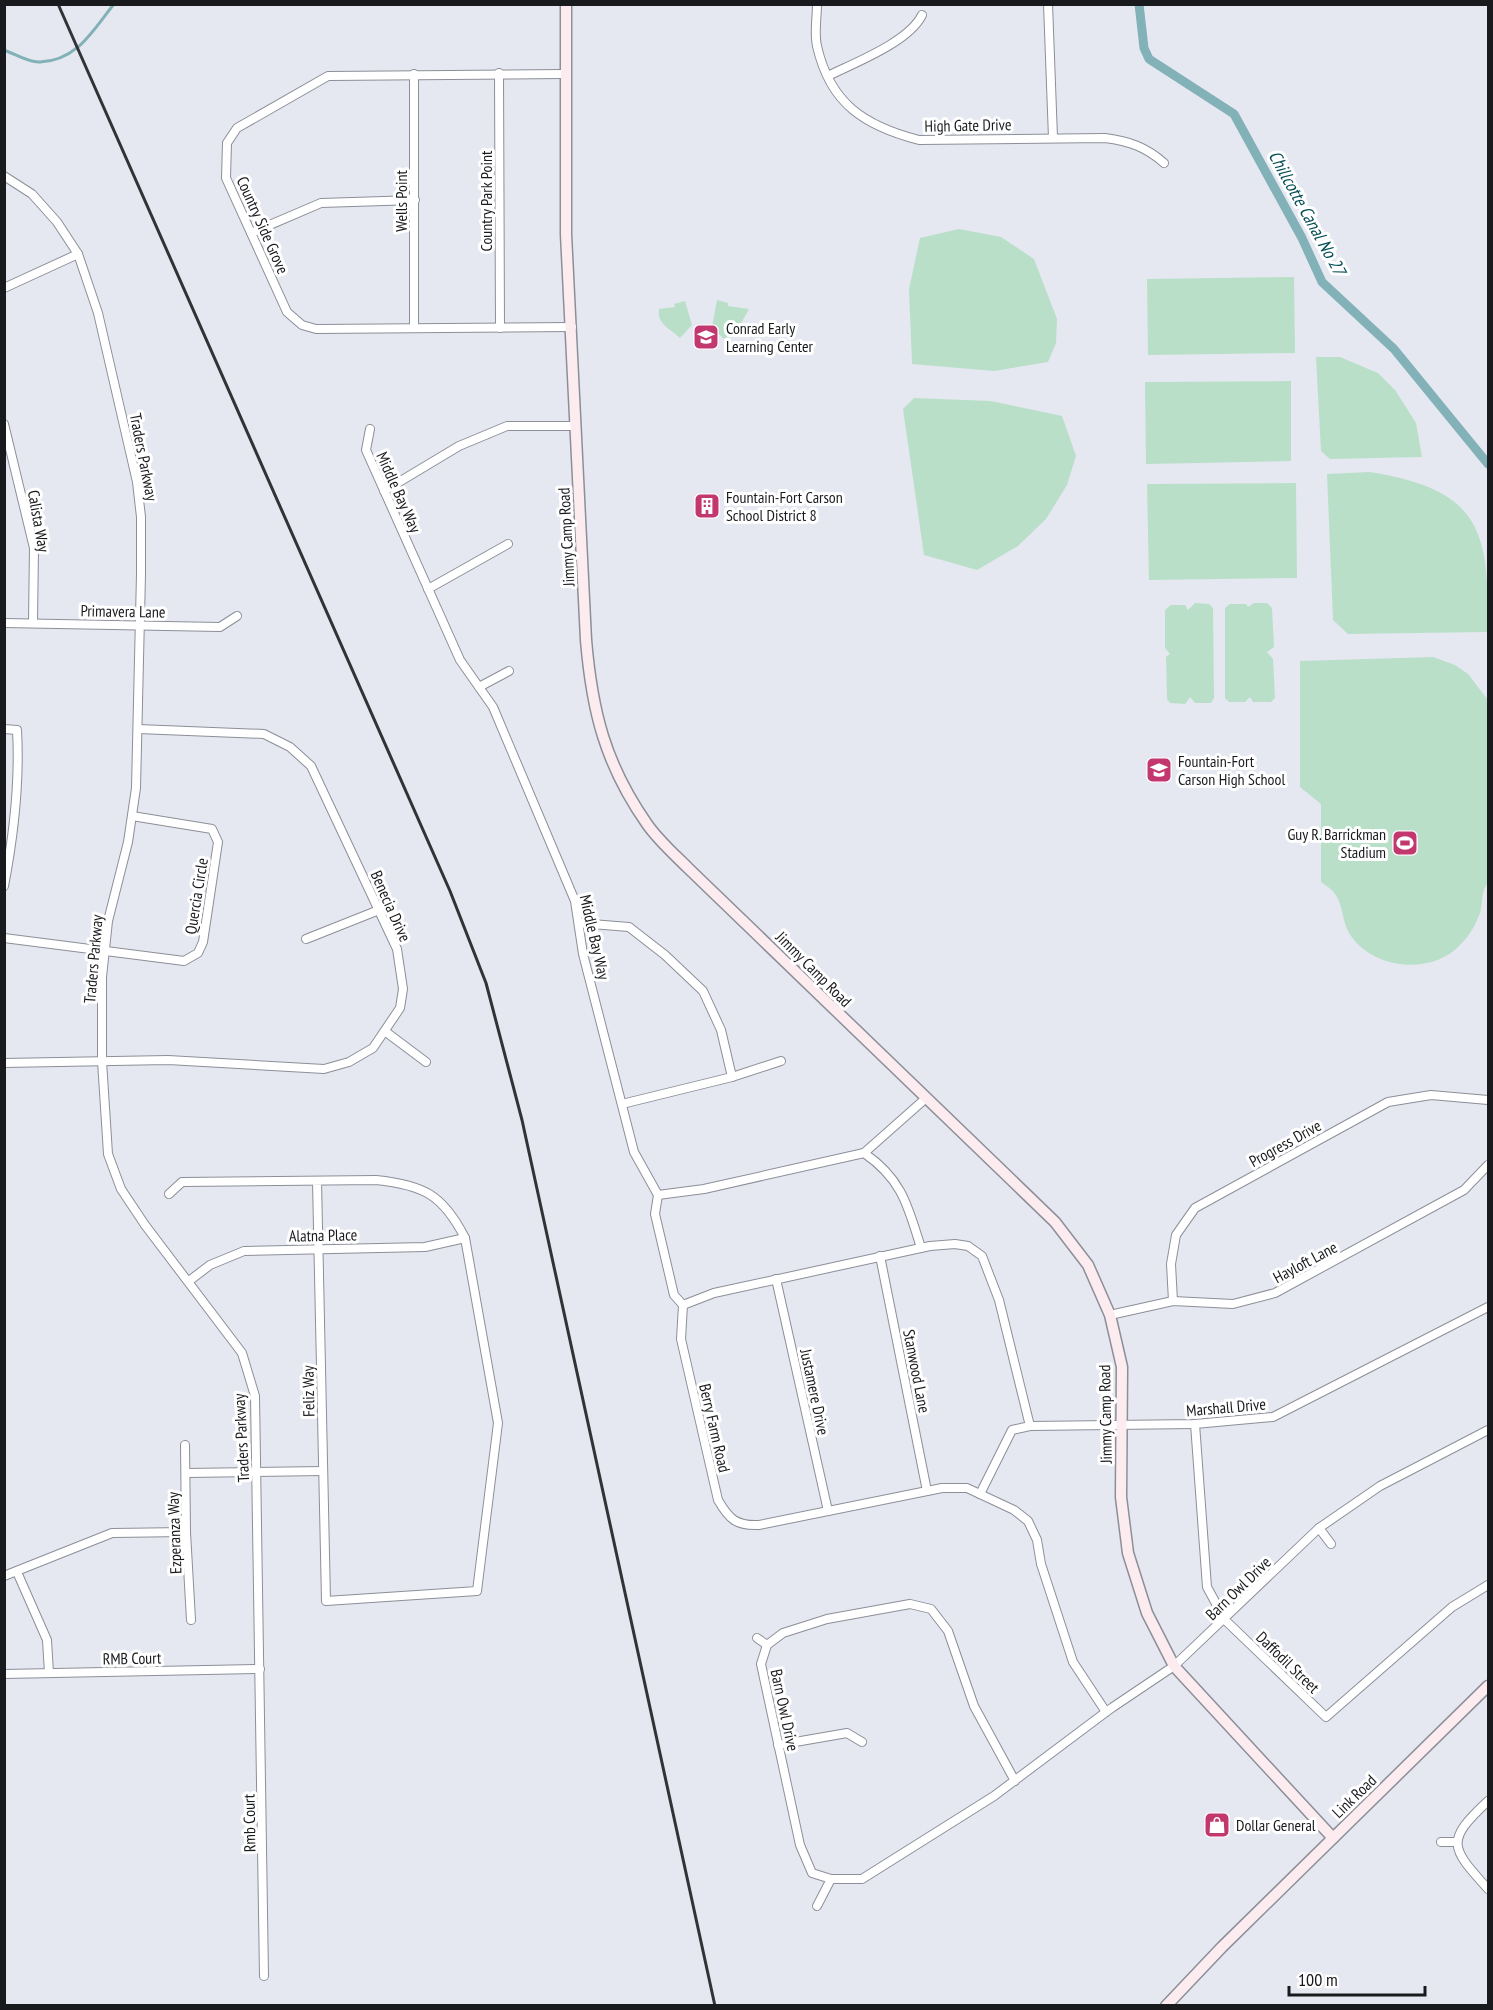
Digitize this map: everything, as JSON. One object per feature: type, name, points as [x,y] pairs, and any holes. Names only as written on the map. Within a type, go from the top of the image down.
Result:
[{"type":"street","name":"Jimmy Camp Road","points":[[566,4],[564,74],[566,234],[590,692],[601,734],[618,776],[648,826],[672,851],[925,1099],[1055,1222],[1088,1265],[1110,1315],[1122,1367],[1121,1497],[1128,1553],[1148,1613],[1174,1666],[1333,1838]]},
{"type":"street","name":"High Gate Drive","points":[[817,4],[816,44],[828,76],[844,104],[866,120],[902,136],[919,140],[1105,138],[1129,141],[1151,152],[1164,163]]},
{"type":"street","points":[[1047,4],[1053,138]]},
{"type":"street","points":[[828,76],[887,46],[917,25],[921,15]]},
{"type":"street","name":"Country Park Point","points":[[499,73],[500,328]]},
{"type":"street","name":"Wells Point","points":[[414,74],[414,328]]},
{"type":"street","name":"Country Side Grove","points":[[564,74],[328,76],[237,128],[227,143],[226,178],[287,312],[302,325],[315,329],[572,327]]},
{"type":"street","name":"Traders Parkway","points":[[4,176],[32,194],[57,222],[78,254],[98,313],[137,482],[141,517],[138,729],[132,816],[108,921],[105,952],[102,1061],[108,1154],[121,1189],[242,1353],[255,1396],[260,1669]]},
{"type":"street","points":[[251,233],[321,203],[415,200]]},
{"type":"street","points":[[4,288],[78,254]]},
{"type":"street","name":"Calista Way","points":[[4,424],[34,548],[33,623]]},
{"type":"street","points":[[384,491],[459,446],[507,426],[576,426]]},
{"type":"street","name":"Middle Bay Way","points":[[370,429],[366,450],[460,660],[493,707],[575,901],[583,954],[634,1152],[658,1195]]},
{"type":"street","points":[[428,590],[508,543]]},
{"type":"street","name":"Primavera Lane","points":[[4,623],[220,627],[237,616]]},
{"type":"street","points":[[479,687],[509,670]]},
{"type":"street","points":[[4,729],[17,730],[19,763],[18,806],[4,886]]},
{"type":"street","name":"Benecia Drive","points":[[4,1064],[168,1060],[324,1069],[349,1062],[373,1048],[386,1032],[400,1008],[403,989],[397,949],[310,766],[290,747],[264,734],[138,729]]},
{"type":"street","name":"Quercia Circle","points":[[105,952],[184,961],[198,953],[203,942],[218,842],[212,829],[132,816]]},
{"type":"street","points":[[306,939],[379,910]]},
{"type":"street","points":[[579,923],[629,927],[665,955],[703,991],[721,1030],[732,1077]]},
{"type":"street","points":[[4,938],[105,952]]},
{"type":"street","points":[[386,1032],[426,1062]]},
{"type":"street","points":[[622,1104],[732,1077],[781,1061]]},
{"type":"street","name":"Progress Drive","points":[[1173,1301],[1171,1264],[1176,1234],[1195,1208],[1388,1102],[1431,1095],[1488,1100]]},
{"type":"street","points":[[925,1099],[864,1153],[705,1189],[658,1195],[655,1214],[674,1295],[683,1305],[714,1293],[921,1248],[955,1244],[968,1246],[982,1257],[999,1300],[1030,1426],[1012,1430],[980,1494]]},
{"type":"street","points":[[864,1153],[881,1165],[905,1197],[921,1248]]},
{"type":"street","name":"Hayloft Lane","points":[[1110,1315],[1173,1301],[1233,1304],[1275,1293],[1464,1190],[1488,1165]]},
{"type":"street","points":[[169,1194],[182,1182],[376,1180],[408,1183],[434,1195],[454,1216],[465,1238]]},
{"type":"street","name":"Feliz Way","points":[[317,1181],[326,1601],[477,1591],[498,1423],[465,1238]]},
{"type":"street","name":"Alatna Place","points":[[189,1281],[210,1265],[244,1251],[425,1247],[465,1238]]},
{"type":"street","name":"Stanwood Lane","points":[[880,1257],[927,1491]]},
{"type":"street","name":"Justamere Drive","points":[[776,1279],[828,1511]]},
{"type":"street","name":"Berry Farm Road","points":[[683,1305],[681,1339],[718,1500],[727,1515],[743,1526],[759,1525],[927,1491],[967,1488],[1014,1510],[1028,1521],[1037,1540],[1041,1564],[1073,1662],[1106,1712]]},
{"type":"street","name":"Marshall Drive","points":[[1030,1426],[1195,1424],[1273,1417],[1488,1307]]},
{"type":"street","name":"Daffodil Street","points":[[1195,1424],[1207,1587],[1225,1620],[1326,1717],[1452,1607],[1488,1585]]},
{"type":"street","name":"Barn Owl Drive","points":[[767,1645],[761,1664],[800,1845],[812,1873],[831,1879],[862,1879],[1015,1781],[1106,1712],[1174,1666],[1225,1620],[1319,1528],[1380,1486],[1488,1430]]},
{"type":"street","name":"Ezperanza Way","points":[[185,1445],[186,1532],[191,1620]]},
{"type":"street","points":[[186,1473],[323,1471]]},
{"type":"street","points":[[1319,1528],[1331,1544]]},
{"type":"street","points":[[4,1576],[112,1533],[186,1532]]},
{"type":"street","points":[[17,1572],[47,1640],[49,1673]]},
{"type":"street","points":[[757,1638],[767,1645],[783,1633],[826,1619],[910,1604],[932,1609],[948,1631],[974,1706],[1015,1781]]},
{"type":"street","name":"RMB Court","points":[[4,1674],[260,1669]]},
{"type":"street","name":"Rmb Court","points":[[260,1669],[264,1976]]},
{"type":"street","name":"Link Road","points":[[1166,2006],[1488,1686]]},
{"type":"street","points":[[778,1745],[847,1733],[862,1742]]},
{"type":"street","points":[[1488,1800],[1462,1825],[1457,1842],[1463,1862],[1488,1890]]},
{"type":"street","points":[[1441,1842],[1457,1842]]},
{"type":"street","points":[[817,1906],[831,1879]]},
{"type":"green space","points":[[959,229],[1001,237],[1034,259],[1057,319],[1056,343],[1048,362],[994,371],[912,364],[909,289],[920,238]]},
{"type":"green space","points":[[1294,277],[1295,353],[1148,355],[1147,279]]},
{"type":"green space","points":[[717,300],[728,303],[728,306],[749,309],[739,327],[724,339],[712,327]]},
{"type":"green space","points":[[685,301],[692,325],[680,338],[662,323],[659,309],[675,307],[674,304]]},
{"type":"green space","points":[[1316,357],[1340,357],[1378,373],[1395,390],[1416,423],[1422,457],[1330,459],[1321,451]]},
{"type":"green space","points":[[1291,381],[1291,461],[1146,464],[1145,382]]},
{"type":"green space","points":[[914,398],[991,401],[1062,416],[1076,456],[1067,485],[1046,519],[1018,546],[977,570],[924,555],[903,409]]},
{"type":"green space","points":[[1370,472],[1407,480],[1435,490],[1456,504],[1471,521],[1480,541],[1486,566],[1488,632],[1348,634],[1333,620],[1327,474]]},
{"type":"green space","points":[[1296,483],[1297,578],[1149,580],[1147,484]]},
{"type":"green space","points":[[1195,603],[1209,604],[1213,608],[1214,698],[1211,703],[1195,703],[1190,697],[1185,704],[1170,703],[1167,699],[1166,657],[1170,654],[1165,648],[1165,610],[1171,605],[1185,605],[1188,610]]},
{"type":"green space","points":[[1254,603],[1267,603],[1272,608],[1274,647],[1267,652],[1273,659],[1275,698],[1271,702],[1253,702],[1250,697],[1245,702],[1229,702],[1225,698],[1225,608],[1230,604],[1246,604],[1248,607]]},
{"type":"green space","name":"Guy R. Barrickman Stadium","points":[[1433,657],[1455,665],[1468,674],[1488,700],[1488,883],[1484,889],[1477,921],[1461,944],[1449,954],[1434,961],[1403,964],[1372,955],[1359,945],[1349,933],[1338,898],[1321,882],[1321,804],[1300,787],[1300,661]]},
{"type":"waterway","points":[[4,50],[36,62],[64,56],[91,34],[114,4]]},
{"type":"waterway","name":"Chillcotte Canal No 27","points":[[1139,4],[1144,48],[1149,59],[1234,114],[1302,238],[1322,282],[1394,349],[1488,464]]},
{"type":"railway","points":[[58,4],[450,891],[486,983],[522,1120],[715,2006]]},
{"type":"place","name":"Conrad Early Learning Center","points":[[706,337]]},
{"type":"place","name":"Fountain-Fort Carson School District 8","points":[[707,506]]},
{"type":"place","name":"Fountain-Fort Carson High School","points":[[1159,770]]},
{"type":"place","name":"Guy R. Barrickman Stadium","points":[[1405,843]]},
{"type":"place","name":"Dollar General","points":[[1217,1825]]}]
